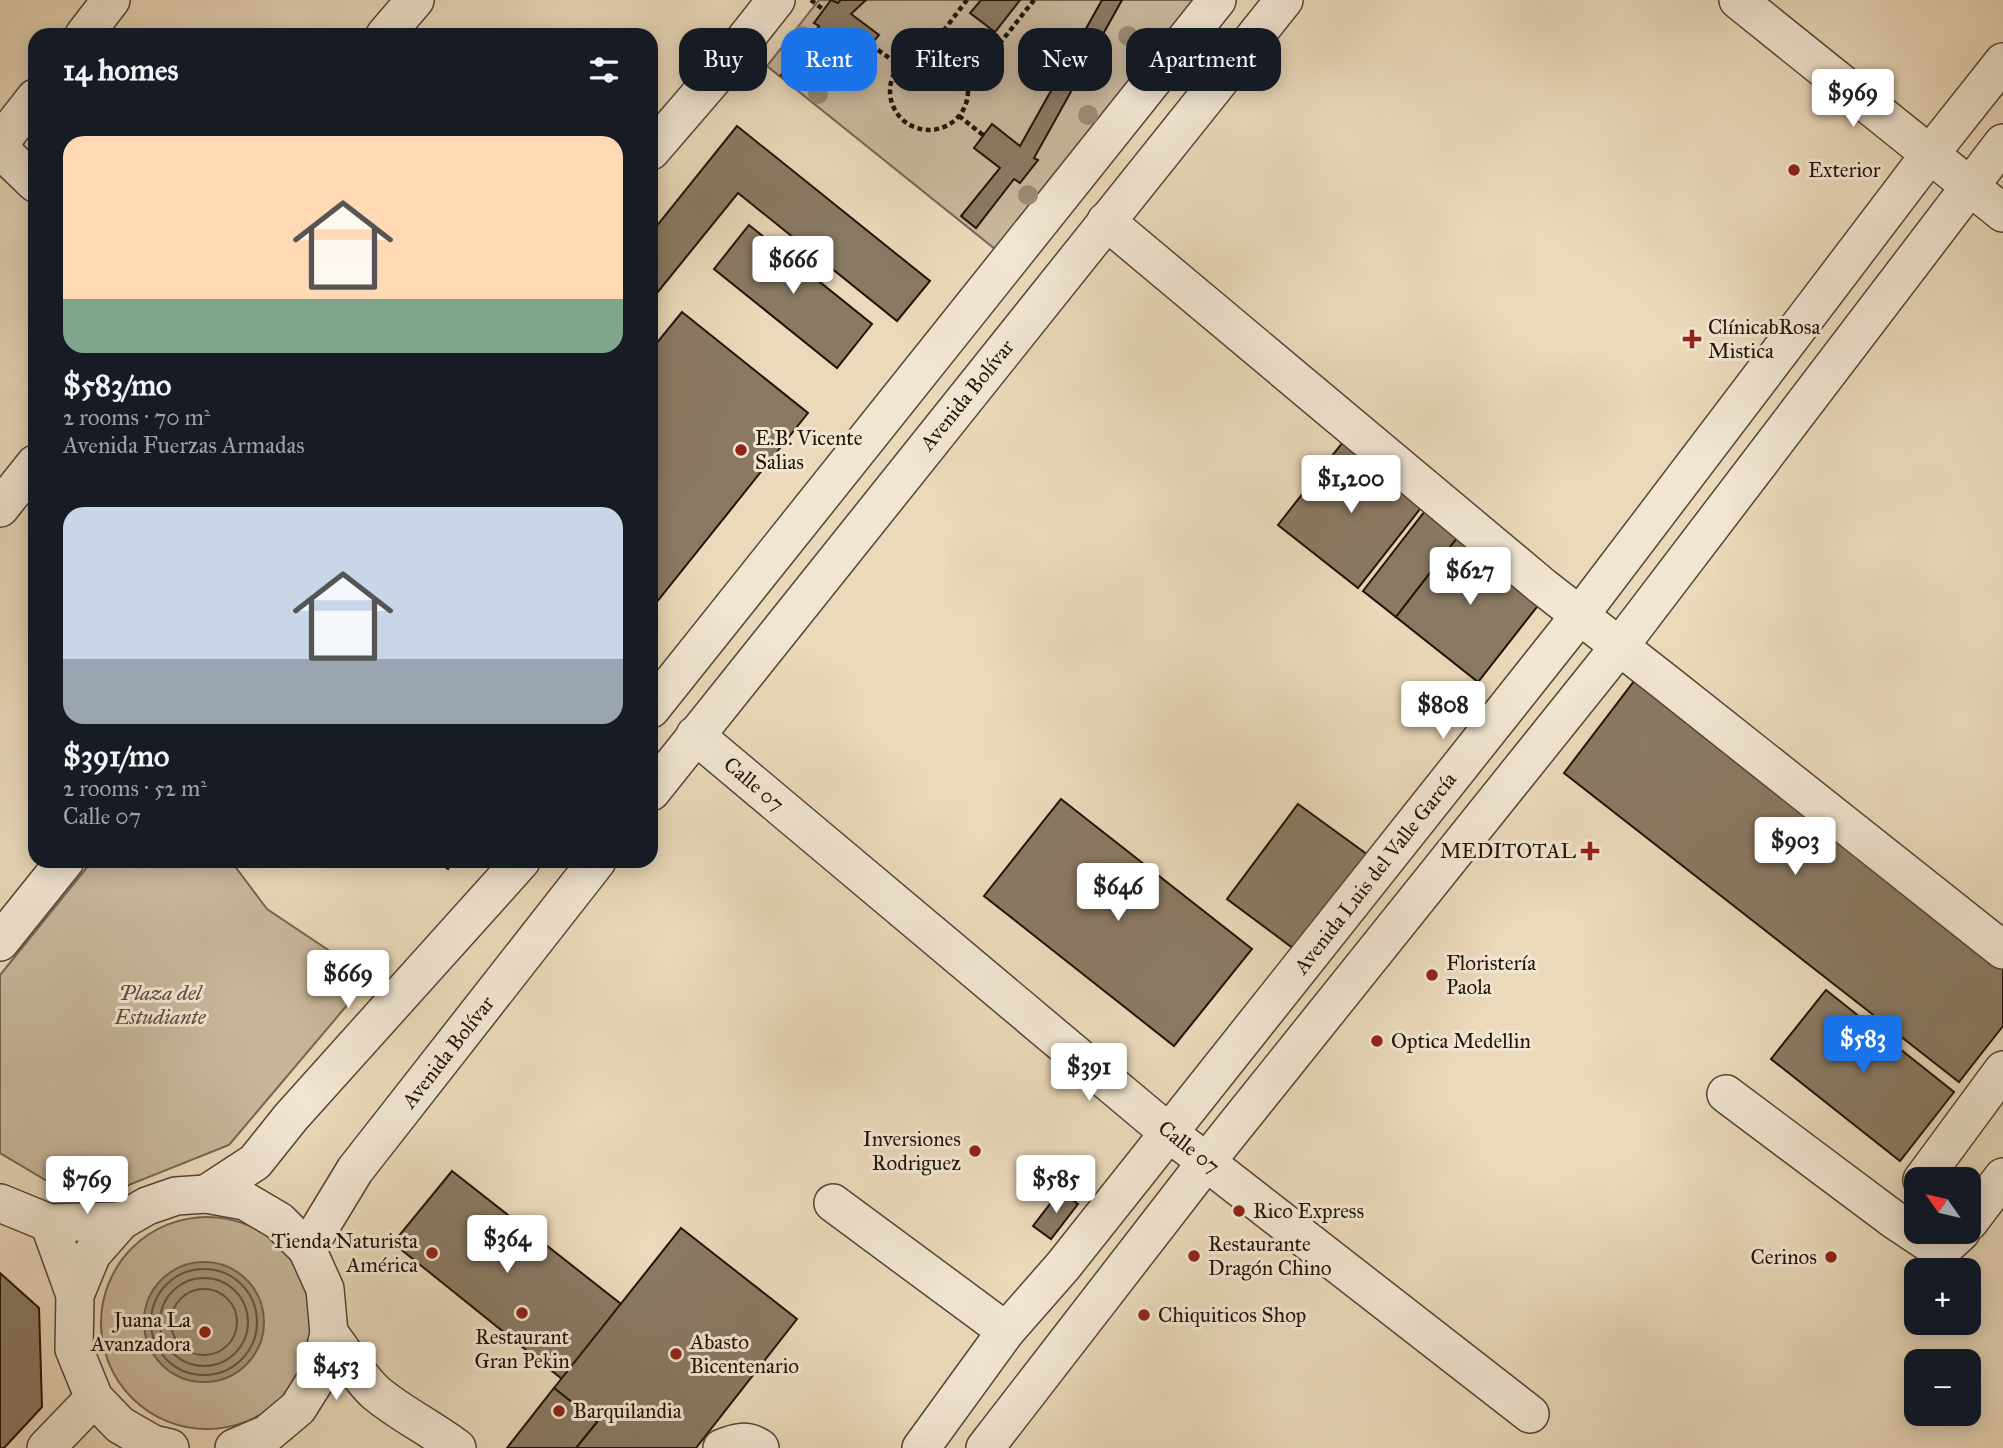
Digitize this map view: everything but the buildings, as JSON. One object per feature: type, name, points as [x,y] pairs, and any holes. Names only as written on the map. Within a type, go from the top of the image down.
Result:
[{"type":"street","points":[[89,28],[111,0]]},
{"type":"street","points":[[392,28],[415,0]]},
{"type":"street","points":[[658,143],[776,0]]},
{"type":"street","points":[[658,696],[1217,0]]},
{"type":"street","name":"Avenida Bolívar","points":[[658,783],[1284,0]]},
{"type":"street","points":[[1738,0],[2003,213]]},
{"type":"street","name":"Avenida Luis del Valle García","points":[[921,1448],[1006,1331],[1063,1266],[1580,615],[2003,62]]},
{"type":"street","points":[[0,143],[28,107]]},
{"type":"street","points":[[985,1448],[1207,1161],[1619,647],[2003,143]]},
{"type":"street","points":[[0,149],[28,176]]},
{"type":"street","points":[[1106,221],[1542,586],[2003,950]]},
{"type":"street","points":[[0,508],[28,473]]},
{"type":"street","name":"Calle 07","points":[[695,735],[1169,1133],[1530,1414]]},
{"type":"street","points":[[0,942],[59,868]]},
{"type":"street","points":[[206,1194],[255,1162],[291,1117],[515,868]]},
{"type":"street","name":"Avenida Bolívar","points":[[307,1248],[355,1170],[592,868]]},
{"type":"street","points":[[1931,1167],[2003,1069]]},
{"type":"street","points":[[1726,1094],[1904,1226]]},
{"type":"street","points":[[1981,1206],[2003,1177]]},
{"type":"street","points":[[75,1295],[92,1254],[121,1222],[147,1206],[166,1199],[206,1194],[245,1201],[279,1220],[307,1248],[325,1289],[329,1333],[320,1373],[298,1408],[267,1434],[234,1448]]},
{"type":"street","points":[[0,1203],[49,1223],[121,1222]]},
{"type":"street","points":[[832,1203],[1006,1331]]},
{"type":"street","points":[[1893,1219],[1904,1204]]},
{"type":"street","points":[[49,1223],[75,1295],[74,1349],[94,1398],[120,1425],[153,1444],[170,1448]]},
{"type":"street","points":[[329,1333],[374,1391],[457,1448]]},
{"type":"street","points":[[46,1448],[94,1398]]},
{"type":"street","points":[[722,1448],[735,1442],[751,1442],[760,1448]]},
{"type":"path","points":[[811,0],[824,10]]},
{"type":"path","points":[[945,28],[967,0]]},
{"type":"path","points":[[1004,38],[1034,0]]},
{"type":"path","points":[[891,79],[893,107],[904,121],[919,129],[937,130],[953,122],[967,100],[968,91]]},
{"type":"path","points":[[959,116],[983,135]]},
{"type":"green space","points":[[819,0],[1199,0],[1176,28],[1126,28],[1126,89],[995,249],[798,91],[877,91],[877,28],[797,28]]},
{"type":"green space","points":[[781,48],[781,77],[767,66]]},
{"type":"green space","name":"Plaza del Estudiante","points":[[86,868],[236,868],[267,909],[370,978],[229,1145],[84,1203],[0,1153],[0,975]]},
{"type":"green space","points":[[207,1217],[248,1225],[282,1248],[305,1282],[313,1323],[305,1364],[282,1398],[248,1421],[207,1429],[166,1421],[132,1398],[109,1364],[101,1323],[109,1282],[132,1248],[166,1225]]},
{"type":"water","points":[[204,1262],[227,1267],[246,1280],[259,1299],[264,1322],[259,1345],[246,1364],[227,1377],[204,1382],[181,1377],[162,1364],[149,1345],[144,1322],[149,1299],[162,1280],[181,1267]]},
{"type":"place","name":"Exterior","points":[[1794,170]]},
{"type":"place","name":"ClínicabRosa Mistica","points":[[1692,339]]},
{"type":"place","name":"E.B. Vicente Salias","points":[[741,450]]},
{"type":"place","name":"MEDITOTAL","points":[[1590,851]]},
{"type":"place","name":"Floristería Paola","points":[[1432,975]]},
{"type":"place","name":"Optica Medellin","points":[[1377,1041]]},
{"type":"place","name":"Inversiones Rodriguez","points":[[975,1151]]},
{"type":"place","name":"Rico Express","points":[[1239,1211]]},
{"type":"place","name":"Tienda Naturista América","points":[[432,1253]]},
{"type":"place","name":"Restaurante Dragón Chino","points":[[1194,1256]]},
{"type":"place","name":"Cerinos","points":[[1831,1257]]},
{"type":"place","name":"Restaurant Gran Pekin","points":[[522,1313]]},
{"type":"place","name":"Chiquiticos Shop","points":[[1144,1315]]},
{"type":"place","name":"Juana La Avanzadora","points":[[205,1332]]},
{"type":"place","name":"Abasto Bicentenario","points":[[676,1354]]},
{"type":"place","name":"Barquilandia","points":[[559,1411]]}]
